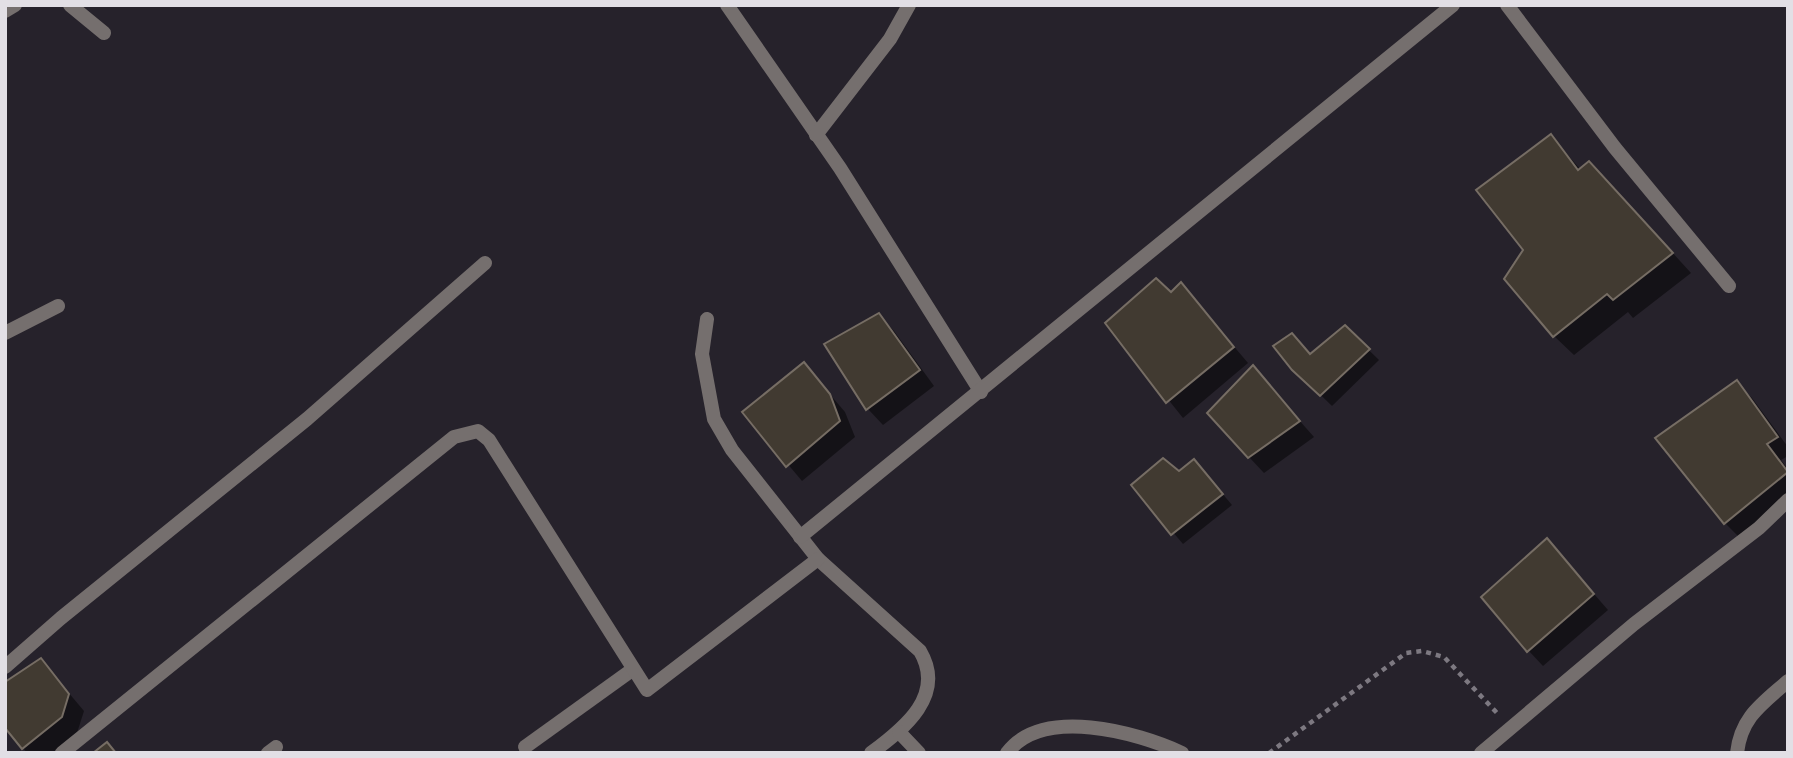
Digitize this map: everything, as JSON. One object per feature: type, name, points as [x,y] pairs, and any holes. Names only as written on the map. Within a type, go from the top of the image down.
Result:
[{"type":"street","points":[[5,11],[15,5]]},
{"type":"street","points":[[69,5],[104,33]]},
{"type":"street","points":[[727,5],[840,168],[981,392]]},
{"type":"street","points":[[816,135],[890,39],[909,5]]},
{"type":"street","points":[[800,537],[1453,5]]},
{"type":"street","points":[[1507,5],[1615,148],[1729,286]]},
{"type":"street","points":[[5,667],[61,618],[307,419],[485,263]]},
{"type":"street","points":[[5,334],[58,306]]},
{"type":"street","points":[[707,319],[702,354],[715,419],[732,450],[818,559],[920,651],[930,667],[929,691],[899,732],[871,753]]},
{"type":"street","points":[[62,753],[454,437],[465,432],[478,431],[489,440],[647,690],[818,559]]},
{"type":"street","points":[[1481,753],[1634,624],[1759,528],[1788,500]]},
{"type":"street","points":[[525,747],[632,670]]},
{"type":"street","points":[[1737,753],[1739,732],[1751,715],[1788,681]]},
{"type":"street","points":[[1007,753],[1025,734],[1066,728],[1124,732],[1181,753]]},
{"type":"street","points":[[899,732],[919,753]]},
{"type":"path","points":[[1269,753],[1406,653],[1422,651],[1444,657],[1511,727]]},
{"type":"building","points":[[1551,134],[1578,170],[1589,161],[1673,253],[1613,300],[1607,294],[1553,337],[1504,279],[1523,250],[1476,190]]},
{"type":"building","points":[[1156,278],[1171,292],[1181,282],[1234,347],[1166,403],[1105,323]]},
{"type":"building","points":[[879,313],[920,370],[866,410],[824,344]]},
{"type":"building","points":[[1345,325],[1370,349],[1320,396],[1292,370],[1273,346],[1292,333],[1310,354]]},
{"type":"building","points":[[804,362],[830,394],[840,421],[786,467],[742,412]]},
{"type":"building","points":[[1253,365],[1300,421],[1248,458],[1207,413]]},
{"type":"building","points":[[1737,380],[1778,437],[1767,444],[1788,472],[1724,524],[1655,438]]},
{"type":"building","points":[[1163,458],[1179,471],[1194,459],[1223,494],[1171,535],[1131,485]]},
{"type":"building","points":[[1547,538],[1594,594],[1527,652],[1481,597]]},
{"type":"building","points":[[41,658],[69,694],[62,717],[22,749],[5,728],[5,682]]},
{"type":"building","points":[[107,742],[116,753],[93,753]]}]
